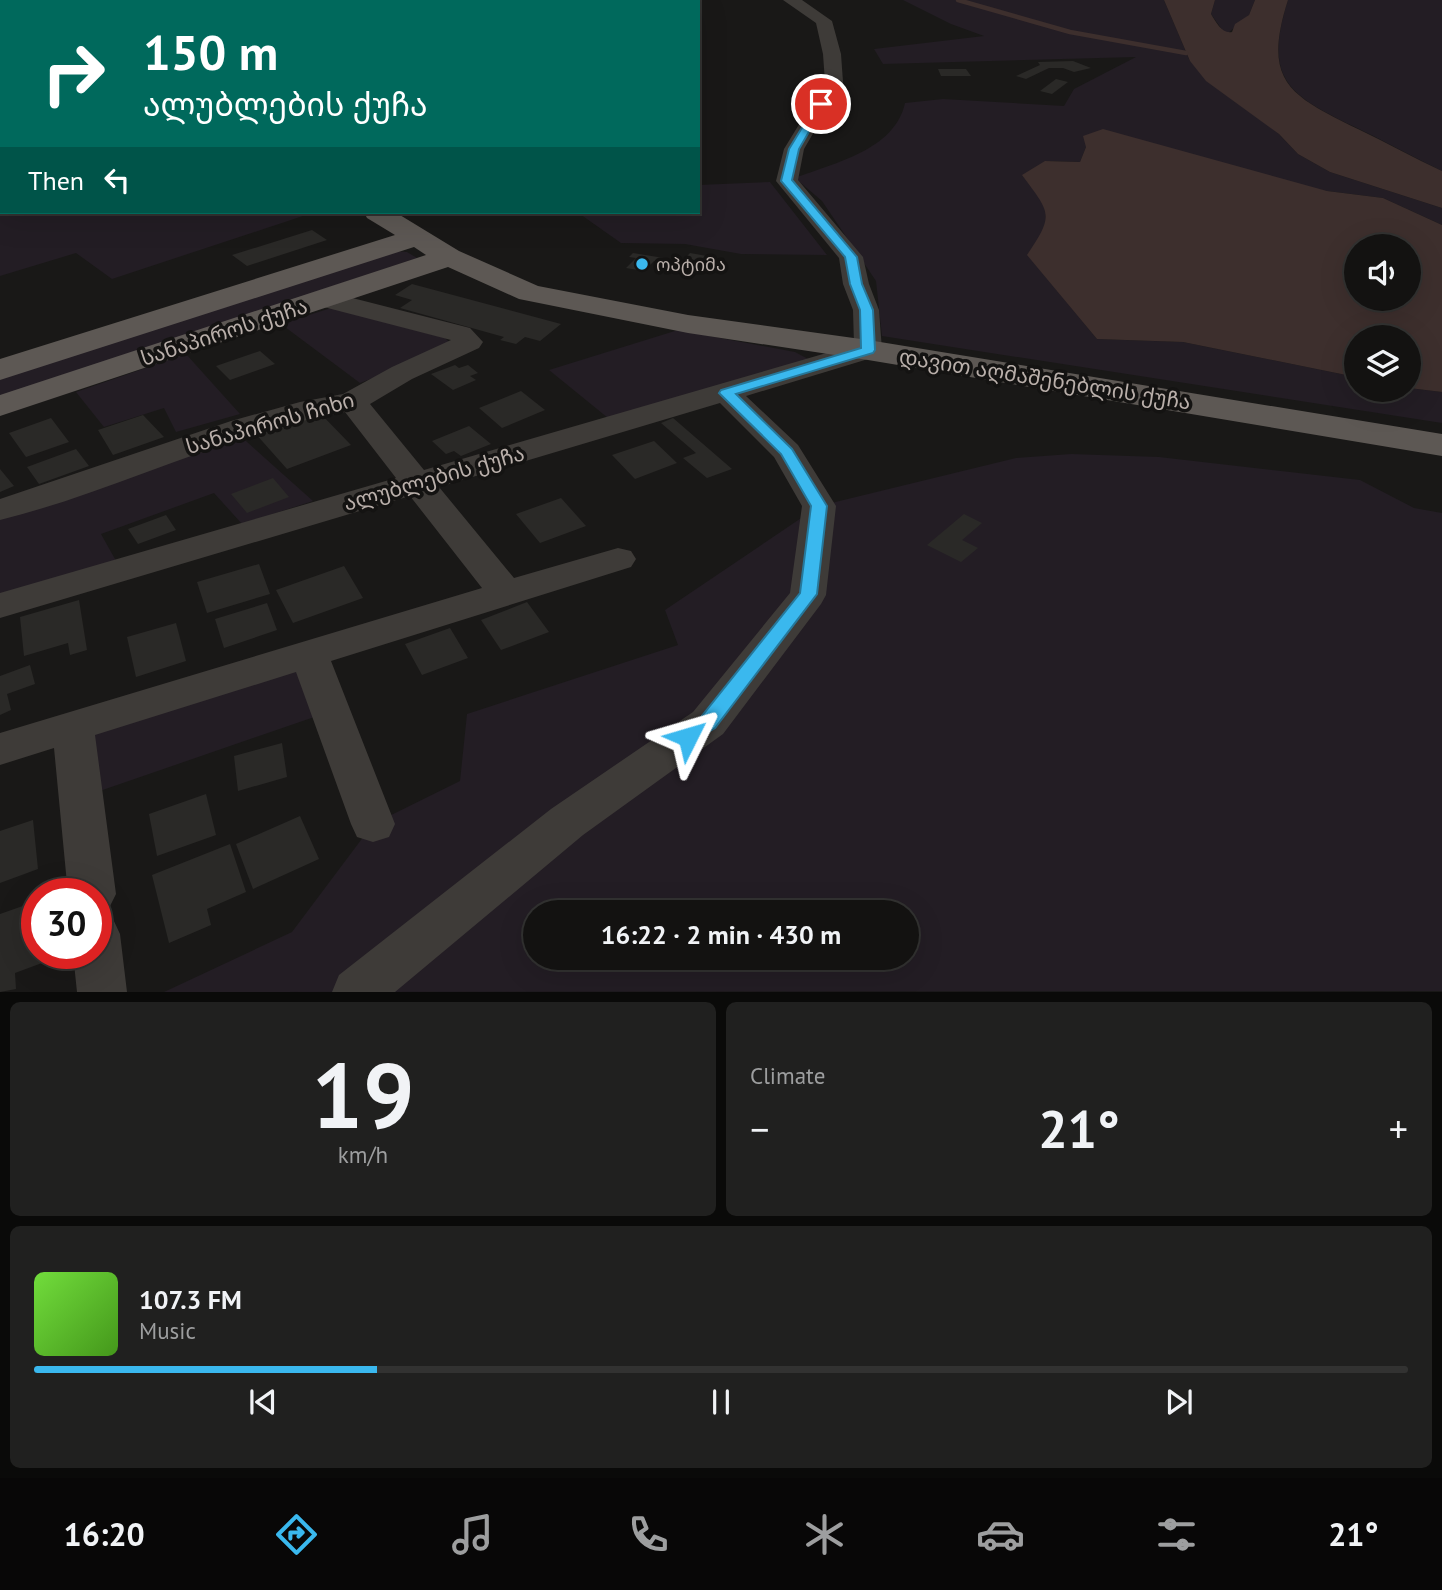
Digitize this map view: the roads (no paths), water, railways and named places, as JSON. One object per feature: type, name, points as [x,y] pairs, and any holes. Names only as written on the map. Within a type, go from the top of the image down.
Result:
[{"type":"main road","points":[[359,255],[378,241],[385,226],[379,214]]},
{"type":"main road","name":"დავით აღმაშენებლის ქუჩა","points":[[381,214],[449,257],[530,293],[688,324],[868,350],[1442,445]]},
{"type":"main road","name":"სანაპიროს ქუჩა","points":[[0,370],[417,237]]},
{"type":"main road","name":"სანაპიროს ქუჩა","points":[[0,406],[449,257]]},
{"type":"street","points":[[791,0],[824,22],[832,54],[834,82],[794,149],[787,181],[851,257],[856,284],[866,310],[868,350]]},
{"type":"street","name":"სანაპიროს ჩიხი","points":[[0,510],[242,428],[300,411],[352,402],[402,373],[469,342],[460,334],[325,299]]},
{"type":"street","name":"ალუბლების ქუჩა","points":[[0,606],[868,350]]},
{"type":"street","points":[[357,992],[567,822],[708,723],[808,594],[819,506],[787,452],[726,393]]},
{"type":"street","points":[[352,402],[415,484],[506,593]]},
{"type":"street","points":[[0,749],[618,559]]},
{"type":"street","points":[[309,654],[373,824]]},
{"type":"street","points":[[73,725],[90,878]]},
{"type":"street","points":[[100,969],[102,992]]},
{"type":"waterway","points":[[958,0],[1070,32],[1186,53]]},
{"type":"place","name":"ოპტიმა","points":[[642,264]]}]
